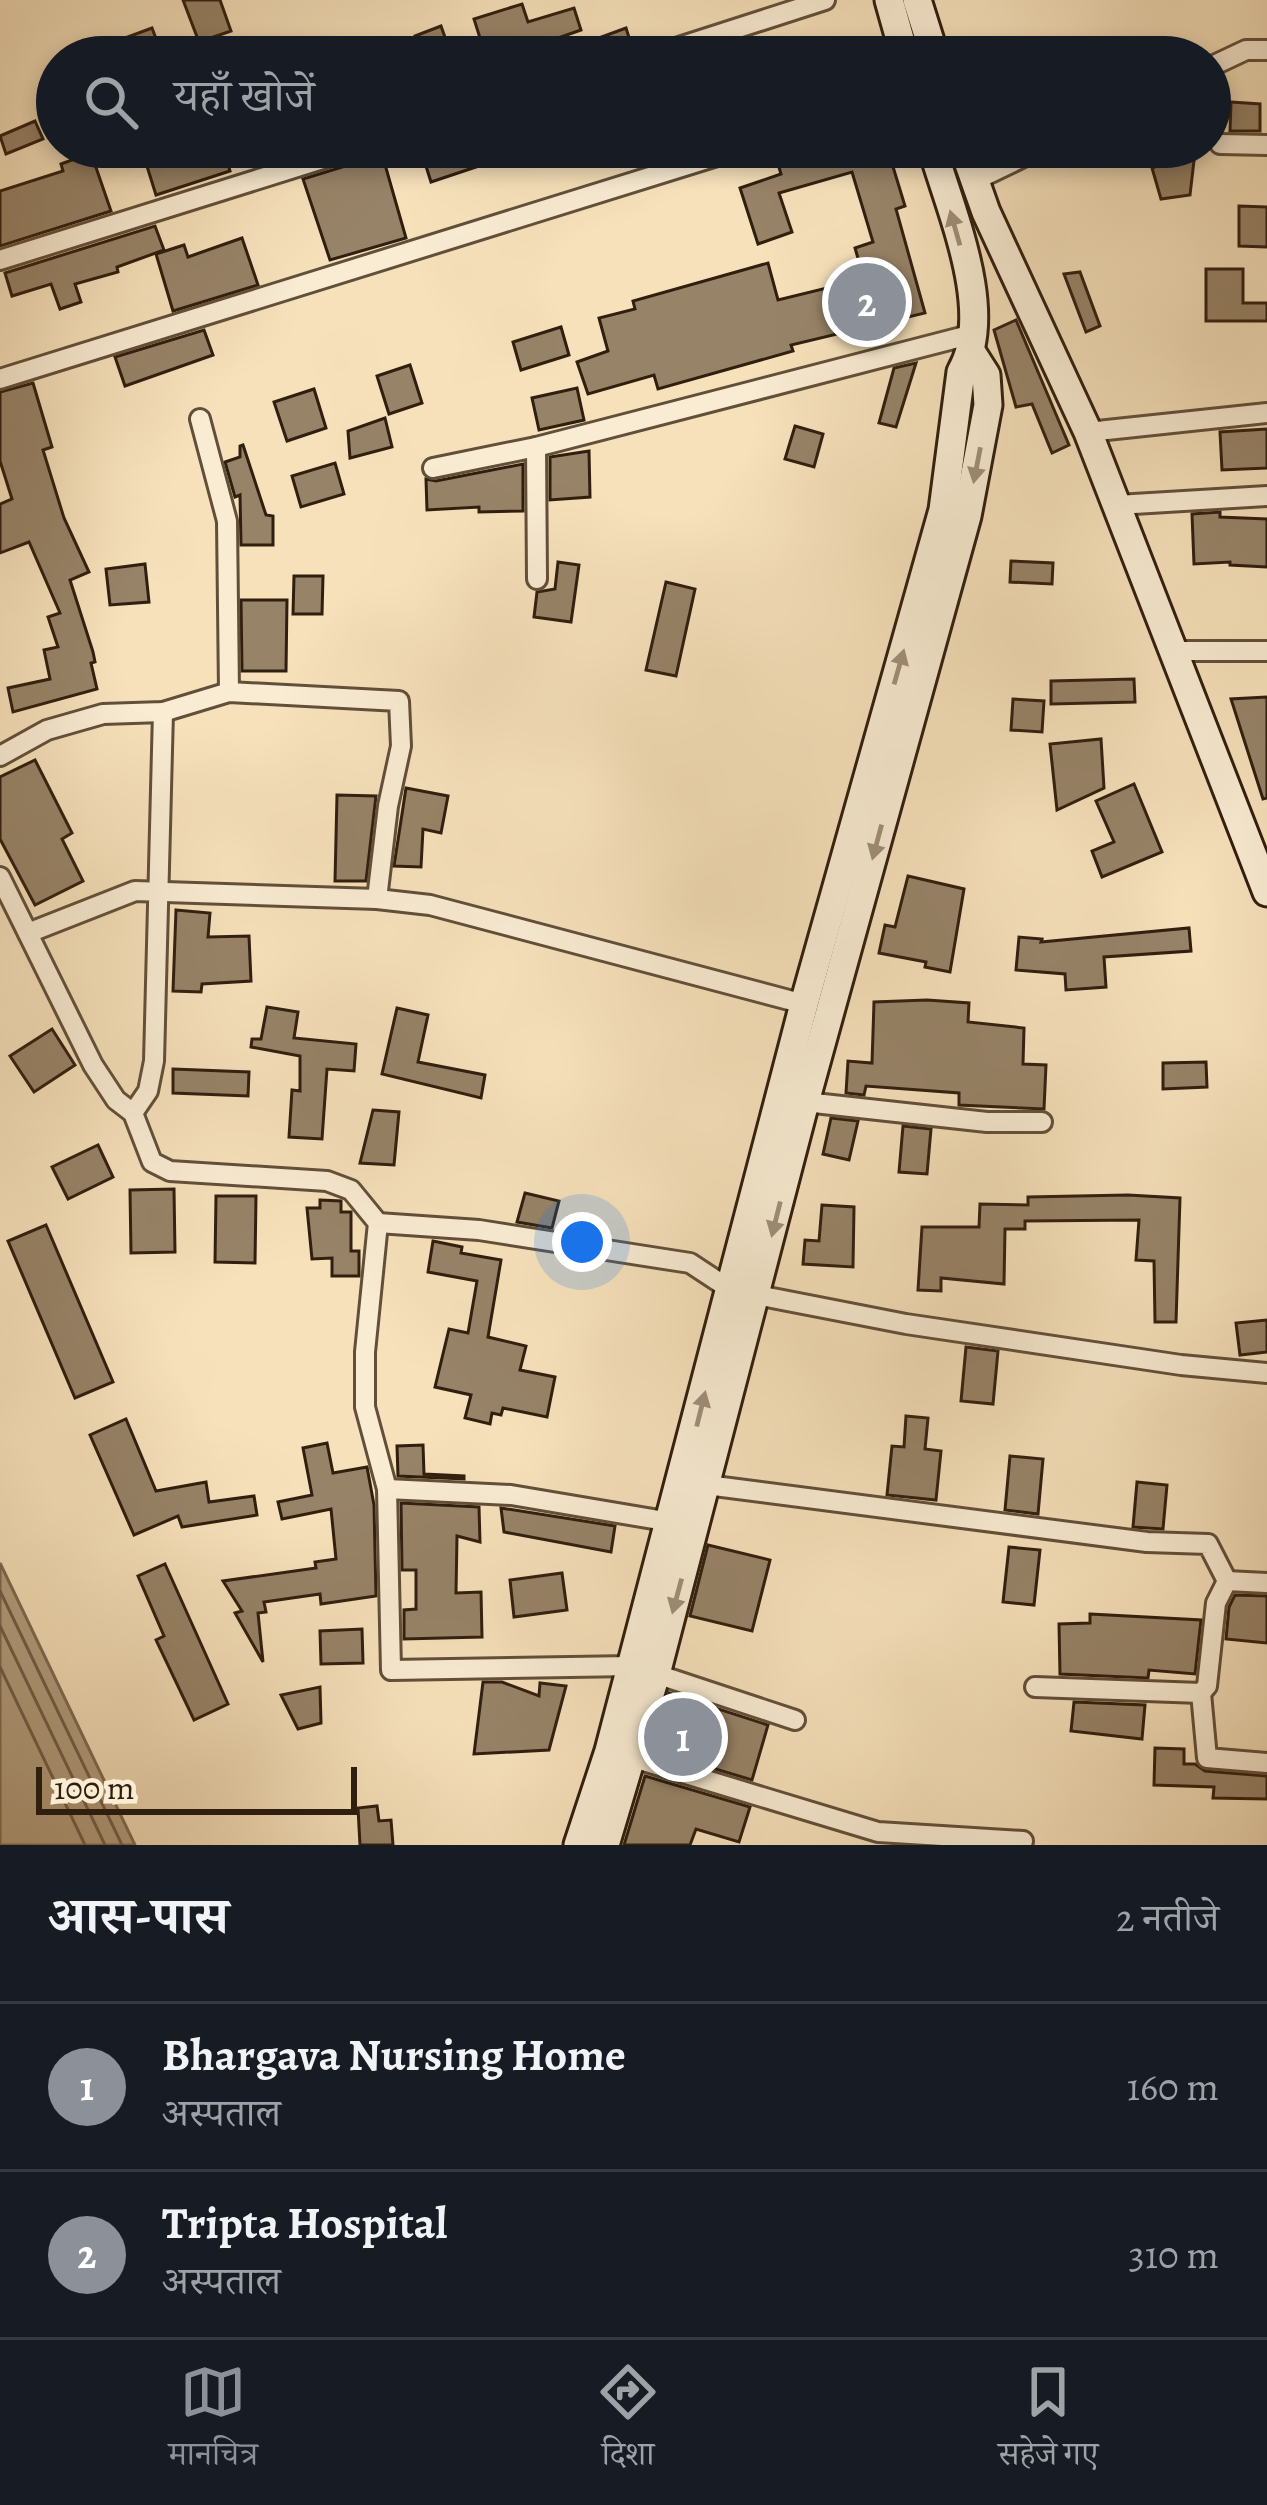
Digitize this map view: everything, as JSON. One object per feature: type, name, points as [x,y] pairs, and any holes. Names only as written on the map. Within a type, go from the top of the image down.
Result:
[{"type":"main road","points":[[889,0],[899,36]]},
{"type":"main road","points":[[916,0],[928,36]]},
{"type":"main road","points":[[605,1845],[621,1755],[792,1101],[967,516],[988,405],[986,375],[974,332],[970,278],[938,168]]},
{"type":"main road","points":[[970,168],[1088,432],[1267,892]]},
{"type":"main road","points":[[792,1101],[804,1004],[943,510],[961,372],[974,332],[1022,288]]},
{"type":"main road","points":[[644,1670],[671,1522],[694,1483]]},
{"type":"main road","points":[[578,1845],[621,1755]]},
{"type":"street","points":[[713,36],[825,0]]},
{"type":"street","points":[[1231,57],[1246,50],[1267,50]]},
{"type":"street","points":[[1231,144],[1267,145]]},
{"type":"street","points":[[0,260],[294,168]]},
{"type":"street","points":[[0,379],[678,168]]},
{"type":"street","points":[[974,181],[1001,168]]},
{"type":"street","points":[[433,468],[536,447],[974,332]]},
{"type":"street","points":[[1088,432],[1267,413]]},
{"type":"street","points":[[200,419],[227,521],[229,692]]},
{"type":"street","points":[[536,447],[537,579]]},
{"type":"street","points":[[1117,505],[1267,496]]},
{"type":"street","points":[[1173,651],[1267,651]]},
{"type":"street","points":[[0,756],[46,730],[103,714],[163,712],[229,692],[398,701],[401,746],[377,899]]},
{"type":"street","points":[[134,1113],[148,1091],[154,1061],[163,712]]},
{"type":"street","points":[[0,877],[93,1066],[116,1100],[134,1113],[152,1162],[170,1171],[327,1181],[351,1190],[378,1223],[365,1352],[365,1407],[387,1489],[391,1670],[644,1670],[795,1720]]},
{"type":"street","points":[[28,933],[135,891],[377,899],[430,905],[804,1004]]},
{"type":"street","points":[[792,1101],[987,1122],[1042,1122]]},
{"type":"street","points":[[378,1223],[479,1230],[689,1263],[744,1292],[906,1324],[1181,1365],[1267,1373]]},
{"type":"street","points":[[694,1483],[1147,1542],[1208,1544],[1227,1581]]},
{"type":"street","points":[[387,1489],[511,1495],[671,1522]]},
{"type":"street","points":[[1227,1581],[1267,1583]]},
{"type":"street","points":[[1227,1581],[1216,1603],[1207,1686],[1202,1693],[1207,1758],[1267,1762]]},
{"type":"street","points":[[1035,1687],[1202,1693]]},
{"type":"street","points":[[621,1755],[878,1832],[1024,1841]]},
{"type":"water","points":[[0,1563],[135,1845],[0,1845]]},
{"type":"building","points":[[183,0],[220,0],[231,31],[197,36]]},
{"type":"building","points":[[522,4],[528,22],[574,8],[581,30],[564,36],[479,36],[474,19]]},
{"type":"building","points":[[441,26],[445,36],[415,36]]},
{"type":"building","points":[[152,28],[155,36],[130,36]]},
{"type":"building","points":[[626,28],[628,36],[604,36]]},
{"type":"building","points":[[1231,102],[1260,104],[1260,131],[1231,131]]},
{"type":"building","points":[[36,123],[36,142],[6,154],[0,136]]},
{"type":"building","points":[[96,168],[111,211],[0,246],[0,191],[63,171]]},
{"type":"building","points":[[148,168],[229,168],[230,171],[156,195]]},
{"type":"building","points":[[339,168],[386,168],[406,238],[330,260],[303,179]]},
{"type":"building","points":[[427,168],[473,168],[431,182]]},
{"type":"building","points":[[779,168],[893,168],[905,206],[896,209],[925,313],[791,345],[793,351],[658,389],[654,375],[588,394],[577,362],[608,351],[599,318],[635,309],[633,301],[768,263],[778,300],[864,279],[855,248],[873,242],[852,172],[779,193],[792,232],[758,244],[740,188],[781,174]]},
{"type":"building","points":[[1152,168],[1193,168],[1190,195],[1161,199]]},
{"type":"building","points":[[1239,206],[1267,207],[1267,247],[1239,246]]},
{"type":"building","points":[[155,226],[164,250],[117,267],[118,272],[75,284],[81,302],[60,309],[51,284],[12,296],[5,273]]},
{"type":"building","points":[[242,238],[258,285],[173,311],[156,254],[184,245],[188,257]]},
{"type":"building","points":[[1206,269],[1243,269],[1243,303],[1267,303],[1267,321],[1206,321]]},
{"type":"building","points":[[1080,272],[1100,326],[1086,332],[1064,274]]},
{"type":"building","points":[[1016,320],[1069,445],[1052,453],[1032,404],[1016,407],[994,330]]},
{"type":"building","points":[[561,327],[569,355],[521,370],[513,342]]},
{"type":"building","points":[[204,330],[213,355],[125,386],[115,357]]},
{"type":"building","points":[[916,363],[896,427],[879,423],[894,368]]},
{"type":"building","points":[[410,365],[422,403],[389,414],[377,376]]},
{"type":"building","points":[[33,383],[52,447],[43,450],[64,518],[89,572],[70,580],[93,652],[97,689],[13,712],[8,688],[50,679],[44,650],[58,647],[48,617],[60,613],[29,542],[0,553],[0,504],[12,499],[0,461],[0,392]]},
{"type":"building","points":[[577,388],[584,420],[539,430],[532,398]]},
{"type":"building","points":[[314,389],[326,428],[287,441],[274,402]]},
{"type":"building","points":[[385,418],[392,447],[350,458],[348,431]]},
{"type":"building","points":[[795,426],[823,434],[814,467],[785,459]]},
{"type":"building","points":[[1267,429],[1267,468],[1222,470],[1220,432]]},
{"type":"building","points":[[243,445],[266,515],[273,516],[273,545],[241,545],[240,495],[235,497],[225,462],[240,457]]},
{"type":"building","points":[[589,451],[590,497],[550,500],[550,457]]},
{"type":"building","points":[[335,463],[344,494],[301,507],[292,476]]},
{"type":"building","points":[[523,464],[523,511],[427,510],[426,479]]},
{"type":"building","points":[[1220,512],[1220,517],[1267,519],[1267,567],[1194,564],[1192,514]]},
{"type":"building","points":[[1011,561],[1053,563],[1052,584],[1010,582]]},
{"type":"building","points":[[558,562],[579,565],[571,622],[534,617],[537,592],[555,589]]},
{"type":"building","points":[[145,564],[149,602],[110,605],[106,569]]},
{"type":"building","points":[[294,576],[323,576],[322,614],[293,614]]},
{"type":"building","points":[[666,582],[695,589],[676,676],[646,670]]},
{"type":"building","points":[[241,600],[287,600],[286,671],[242,671]]},
{"type":"building","points":[[1134,679],[1135,702],[1051,704],[1051,681]]},
{"type":"building","points":[[1267,697],[1267,798],[1263,799],[1231,699]]},
{"type":"building","points":[[1013,699],[1044,701],[1042,732],[1011,730]]},
{"type":"building","points":[[1101,739],[1104,788],[1057,810],[1050,744]]},
{"type":"building","points":[[35,760],[72,833],[62,839],[83,881],[35,905],[0,839],[0,777]]},
{"type":"building","points":[[1134,784],[1162,852],[1102,877],[1092,851],[1114,842],[1096,801]]},
{"type":"building","points":[[406,788],[448,796],[441,833],[423,829],[421,867],[394,866]]},
{"type":"building","points":[[337,795],[376,796],[366,881],[335,881]]},
{"type":"building","points":[[908,876],[964,889],[950,972],[879,953],[885,925],[895,927]]},
{"type":"building","points":[[176,910],[210,913],[208,937],[249,936],[251,981],[202,984],[201,992],[173,991]]},
{"type":"building","points":[[1189,928],[1191,951],[1104,957],[1106,987],[1066,990],[1065,974],[1016,970],[1019,937],[1041,942]]},
{"type":"building","points":[[874,1002],[969,1003],[968,1022],[1024,1028],[1023,1064],[1046,1065],[1044,1109],[959,1105],[959,1093],[866,1086],[864,1095],[846,1093],[848,1061],[872,1063]]},
{"type":"building","points":[[267,1007],[298,1012],[294,1038],[356,1044],[354,1071],[327,1069],[322,1139],[289,1137],[292,1090],[300,1091],[300,1056],[251,1047],[252,1039],[261,1039]]},
{"type":"building","points":[[397,1008],[428,1015],[418,1062],[485,1075],[481,1098],[382,1074]]},
{"type":"building","points":[[52,1029],[75,1065],[34,1092],[10,1056]]},
{"type":"building","points":[[1206,1062],[1207,1087],[1163,1089],[1163,1063]]},
{"type":"building","points":[[173,1069],[249,1072],[248,1096],[173,1093]]},
{"type":"building","points":[[373,1110],[399,1112],[394,1165],[360,1163]]},
{"type":"building","points":[[831,1118],[858,1121],[849,1160],[823,1154]]},
{"type":"building","points":[[903,1126],[931,1129],[927,1174],[899,1172]]},
{"type":"building","points":[[98,1145],[113,1177],[68,1199],[52,1167]]},
{"type":"building","points":[[174,1189],[175,1252],[131,1253],[130,1190]]},
{"type":"building","points":[[525,1193],[559,1201],[552,1228],[517,1222]]},
{"type":"building","points":[[216,1196],[256,1196],[255,1263],[215,1262]]},
{"type":"building","points":[[1028,1197],[1180,1198],[1176,1322],[1155,1322],[1154,1261],[1136,1260],[1139,1220],[1025,1221],[1025,1229],[1005,1229],[1004,1284],[941,1278],[941,1291],[918,1290],[922,1227],[979,1227],[980,1204],[1028,1205]]},
{"type":"building","points":[[320,1200],[341,1201],[341,1212],[351,1212],[351,1251],[359,1251],[359,1276],[332,1276],[332,1258],[312,1259],[307,1208],[320,1208]]},
{"type":"building","points":[[822,1205],[854,1207],[853,1267],[803,1264],[805,1240],[819,1241]]},
{"type":"building","points":[[46,1225],[113,1382],[75,1398],[8,1241]]},
{"type":"building","points":[[433,1241],[462,1247],[461,1253],[501,1260],[488,1337],[526,1346],[520,1370],[555,1377],[547,1417],[503,1408],[501,1415],[492,1413],[490,1424],[465,1418],[471,1395],[435,1387],[449,1329],[468,1333],[477,1281],[428,1272]]},
{"type":"building","points":[[1267,1320],[1267,1352],[1240,1355],[1236,1323]]},
{"type":"building","points":[[966,1347],[998,1351],[993,1404],[961,1401]]},
{"type":"building","points":[[906,1416],[928,1418],[925,1449],[941,1451],[936,1500],[887,1495],[892,1446],[904,1447]]},
{"type":"building","points":[[126,1419],[156,1491],[206,1482],[209,1502],[254,1496],[257,1515],[182,1527],[178,1516],[134,1535],[90,1435]]},
{"type":"building","points":[[327,1443],[333,1473],[367,1467],[374,1505],[376,1596],[321,1604],[320,1594],[264,1602],[266,1612],[258,1613],[263,1662],[235,1613],[242,1611],[223,1581],[316,1568],[315,1562],[336,1559],[331,1509],[282,1519],[278,1502],[312,1495],[303,1448]]},
{"type":"building","points":[[423,1445],[424,1474],[464,1479],[398,1476],[397,1446]]},
{"type":"building","points":[[1010,1456],[1043,1459],[1038,1514],[1005,1510]]},
{"type":"building","points":[[1137,1482],[1167,1485],[1163,1529],[1133,1527]]},
{"type":"building","points":[[401,1503],[479,1507],[480,1542],[457,1536],[456,1593],[481,1592],[482,1637],[404,1639],[404,1610],[416,1609],[416,1570],[402,1570]]},
{"type":"building","points":[[501,1508],[615,1526],[611,1552],[504,1532]]},
{"type":"building","points":[[708,1545],[770,1560],[752,1631],[690,1616]]},
{"type":"building","points":[[1009,1547],[1040,1550],[1034,1605],[1003,1602]]},
{"type":"building","points":[[165,1564],[228,1704],[194,1720],[156,1640],[164,1636],[138,1576]]},
{"type":"building","points":[[562,1573],[567,1610],[514,1617],[510,1580]]},
{"type":"building","points":[[1235,1595],[1267,1596],[1267,1643],[1226,1639]]},
{"type":"building","points":[[1090,1614],[1201,1620],[1195,1674],[1149,1670],[1148,1678],[1060,1674],[1059,1624],[1090,1623]]},
{"type":"building","points":[[362,1629],[363,1663],[321,1664],[320,1631]]},
{"type":"building","points":[[483,1682],[502,1682],[539,1696],[540,1683],[566,1686],[549,1750],[474,1754]]},
{"type":"building","points":[[320,1687],[321,1723],[298,1729],[281,1695]]},
{"type":"building","points":[[669,1693],[768,1725],[752,1780],[652,1750]]},
{"type":"building","points":[[1074,1702],[1145,1705],[1142,1739],[1071,1731]]},
{"type":"building","points":[[1155,1748],[1184,1749],[1184,1764],[1205,1771],[1267,1776],[1267,1799],[1213,1798],[1214,1787],[1154,1785]]},
{"type":"building","points":[[645,1776],[750,1807],[739,1842],[696,1829],[690,1845],[624,1845]]},
{"type":"building","points":[[377,1806],[379,1821],[391,1820],[393,1845],[360,1845],[358,1808]]},
{"type":"place","name":"Tripta Hospital","points":[[867,302]]},
{"type":"place","name":"Bhargava Nursing Home","points":[[683,1737]]}]
